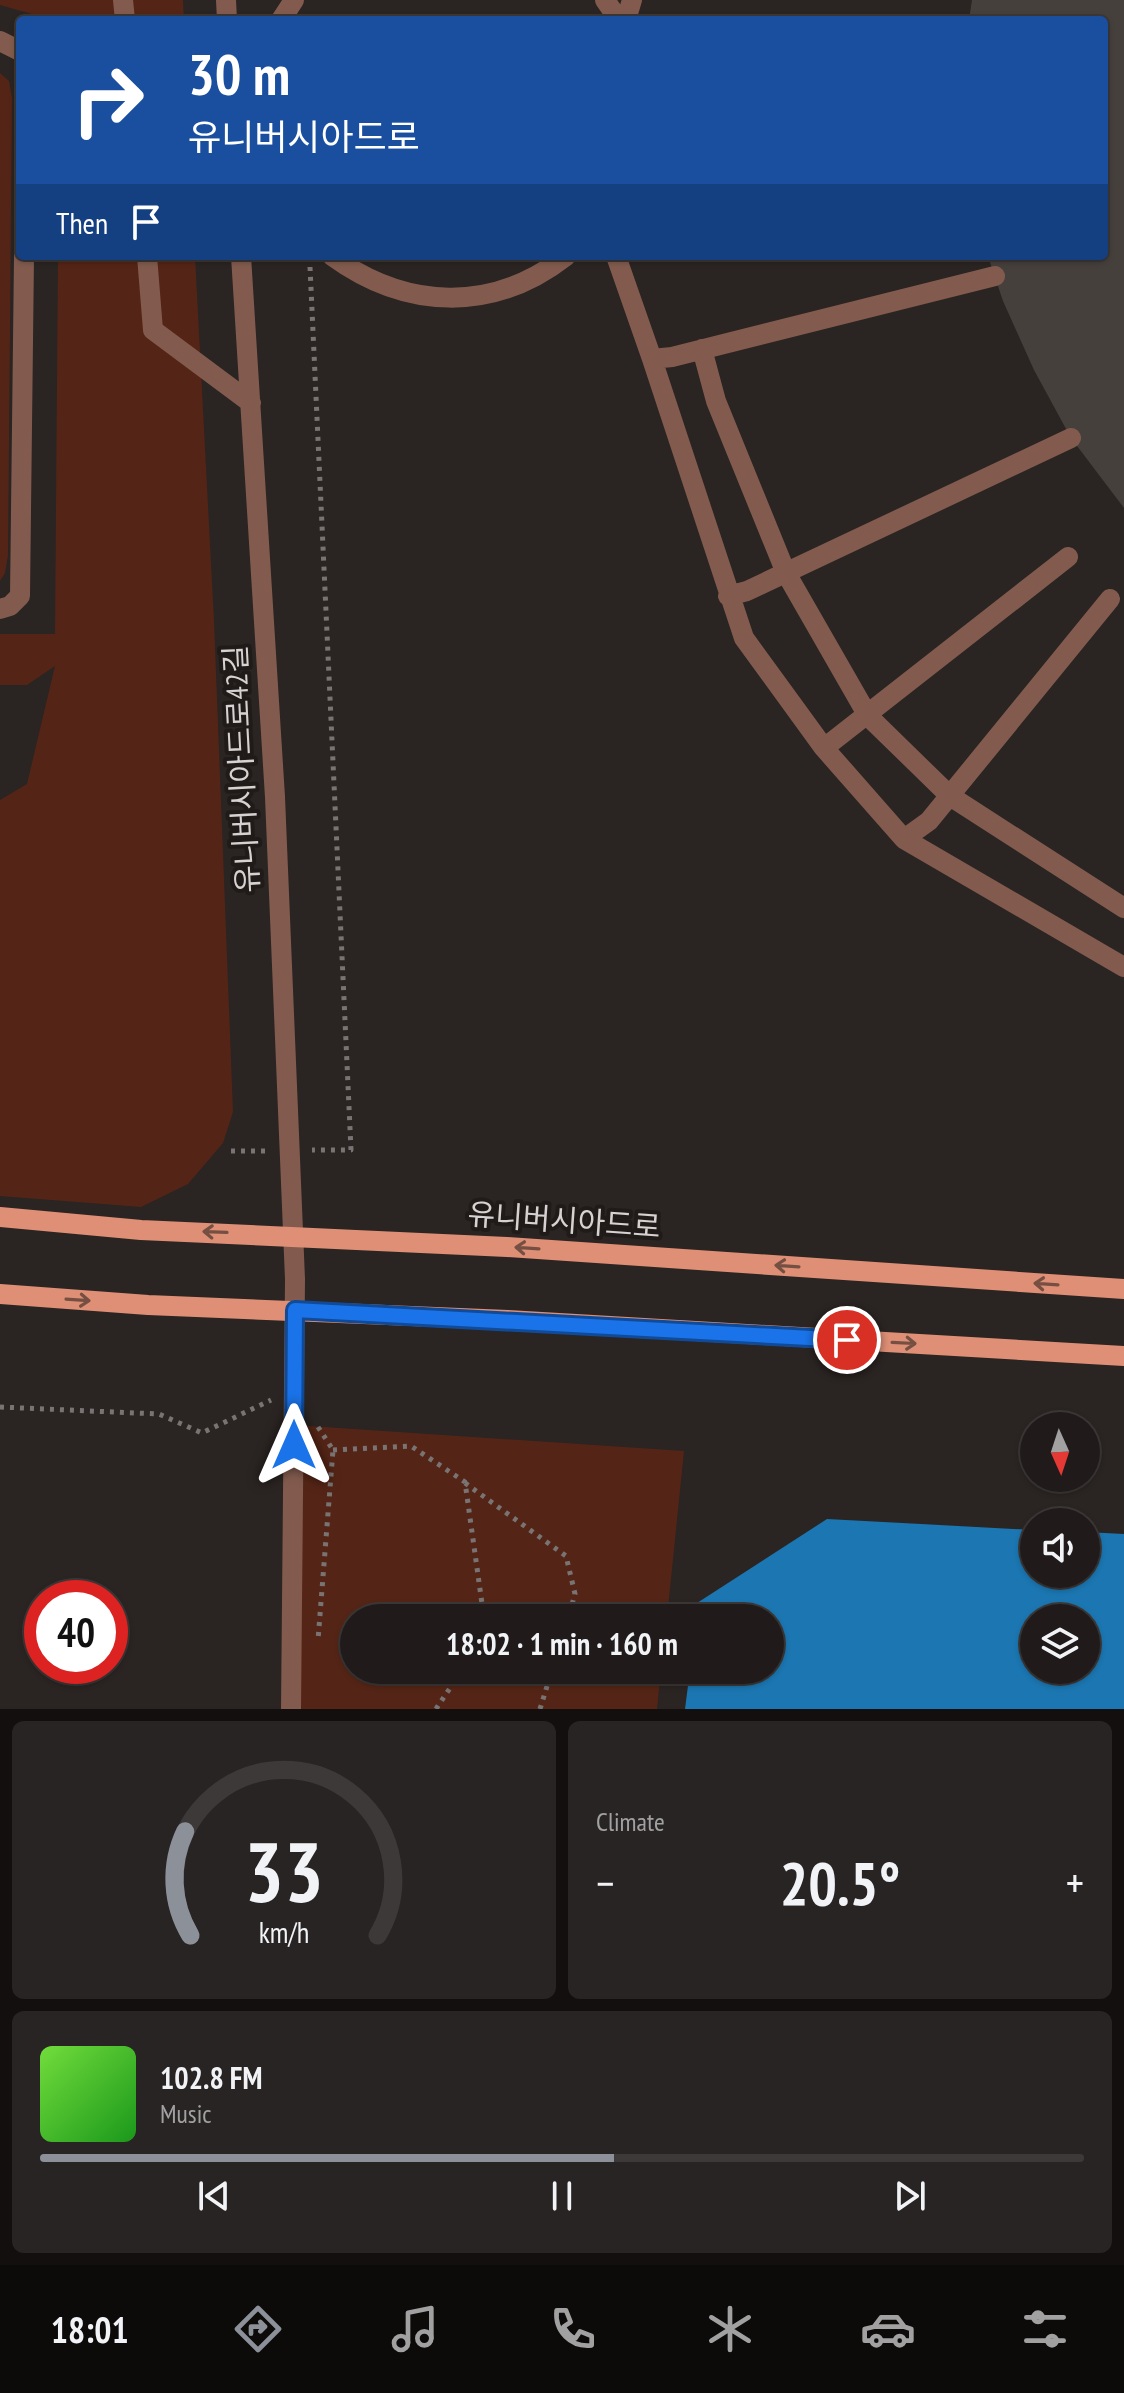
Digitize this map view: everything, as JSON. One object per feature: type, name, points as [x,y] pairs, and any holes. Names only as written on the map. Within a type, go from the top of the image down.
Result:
[{"type":"main road","name":"유니버시아드로","points":[[0,1217],[141,1230],[523,1248],[1124,1289]]},
{"type":"main road","points":[[0,1294],[148,1305],[295,1310],[1124,1356]]},
{"type":"street","points":[[0,609],[10,606],[20,596],[24,260]]},
{"type":"street","points":[[147,260],[153,330],[251,403]]},
{"type":"street","name":"유니버시아드로42길","points":[[241,260],[274,781],[295,1279],[291,1709]]},
{"type":"street","points":[[337,260],[358,275],[403,293],[452,298],[500,291],[545,272],[561,260]]},
{"type":"street","points":[[617,260],[744,638],[824,748],[904,839],[1124,967]]},
{"type":"street","points":[[652,359],[995,276]]},
{"type":"street","points":[[702,349],[716,401],[786,573],[868,716],[950,796],[1124,908]]},
{"type":"street","points":[[728,596],[747,591],[1071,438]]},
{"type":"street","points":[[824,748],[1068,557]]},
{"type":"street","points":[[904,839],[929,821],[1110,599]]},
{"type":"path","points":[[231,1151],[351,1150],[310,260]]},
{"type":"path","points":[[0,1407],[159,1414],[202,1433],[294,1389]]},
{"type":"path","points":[[317,1426],[333,1450],[318,1648]]},
{"type":"path","points":[[333,1450],[411,1446],[566,1556],[575,1594],[572,1604]]},
{"type":"path","points":[[465,1482],[482,1604]]},
{"type":"path","points":[[436,1709],[453,1684]]},
{"type":"path","points":[[540,1709],[548,1684]]},
{"type":"shaded area","points":[[0,0],[183,0],[184,16],[39,16],[0,5]]},
{"type":"shaded area","points":[[0,73],[9,81],[12,98],[8,555],[5,573],[0,581]]},
{"type":"shaded area","points":[[58,260],[195,260],[214,621],[233,1112],[223,1143],[188,1184],[141,1207],[0,1196],[0,800],[27,784],[55,666],[27,685],[0,685],[0,634],[55,634]]},
{"type":"shaded area","points":[[294,1425],[684,1451],[668,1604],[340,1604],[340,1684],[660,1684],[657,1709],[291,1709]]},
{"type":"water","points":[[827,1519],[1020,1529],[1020,1588],[1100,1588],[1100,1533],[1124,1534],[1124,1709],[685,1709],[688,1684],[784,1684],[784,1604],[697,1604]]},
{"type":"building","points":[[972,0],[1124,0],[1124,508],[1071,438],[1034,370],[1003,301],[989,260],[1108,260],[1108,16],[970,16]]},
{"type":"route","points":[[294,1445],[295,1310],[847,1340]]}]
